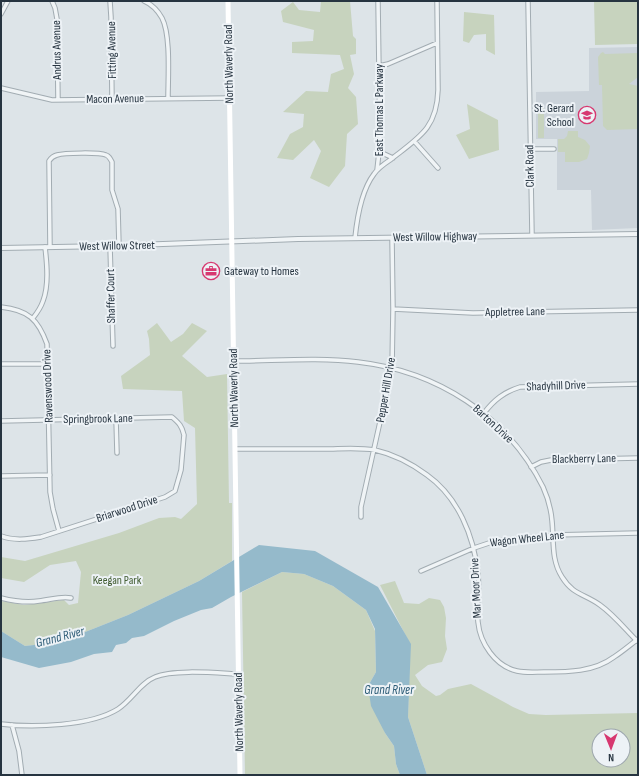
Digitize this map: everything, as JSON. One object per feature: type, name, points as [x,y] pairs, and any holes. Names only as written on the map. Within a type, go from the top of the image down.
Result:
[{"type":"main road","name":"North Waverly Road","points":[[228,1],[240,775]]},
{"type":"street","points":[[1,14],[8,1]]},
{"type":"street","name":"Andrus Avenue","points":[[52,1],[56,8],[57,19],[58,100]]},
{"type":"street","name":"Fitting Avenue","points":[[110,1],[112,99]]},
{"type":"street","points":[[144,1],[162,18],[166,28],[168,98]]},
{"type":"street","name":"East Thomas L Parkway","points":[[355,238],[360,202],[372,176],[377,170],[380,152],[378,1]]},
{"type":"street","points":[[377,170],[414,141],[434,117],[438,90],[437,1]]},
{"type":"street","name":"Clark Road","points":[[528,1],[532,235]]},
{"type":"street","points":[[379,66],[388,64],[437,43]]},
{"type":"street","name":"Macon Avenue","points":[[1,88],[58,100],[230,98]]},
{"type":"street","points":[[414,141],[438,168]]},
{"type":"street","points":[[530,149],[554,149]]},
{"type":"street","points":[[380,152],[393,158]]},
{"type":"street","points":[[1,308],[11,309],[33,318],[43,302],[46,284],[48,247],[49,161],[52,158],[62,154],[98,154],[108,156],[112,162],[112,190],[118,210],[119,246]]},
{"type":"street","name":"West Willow Highway","points":[[232,242],[355,238],[638,234]]},
{"type":"street","name":"Pepper Hill Drive","points":[[360,517],[392,368],[392,238]]},
{"type":"street","name":"West Willow Street","points":[[1,248],[232,242]]},
{"type":"street","name":"Shaffer Court","points":[[110,246],[113,346]]},
{"type":"street","name":"Appletree Lane","points":[[393,309],[473,313],[638,310]]},
{"type":"street","name":"Ravenswood Drive","points":[[33,318],[45,338],[48,352],[50,475],[53,509],[59,531]]},
{"type":"street","name":"Barton Drive","points":[[234,361],[344,360],[408,372],[458,394],[484,413],[510,438],[532,467],[543,487],[549,504],[552,522],[554,561],[564,581],[574,592],[601,606],[638,640]]},
{"type":"street","points":[[1,364],[48,364]]},
{"type":"street","name":"Shadyhill Drive","points":[[484,413],[497,398],[512,390],[520,388],[638,384]]},
{"type":"street","name":"Springbrook Lane","points":[[1,421],[172,417]]},
{"type":"street","name":"Briarwood Drive","points":[[1,536],[16,539],[28,539],[59,531],[165,497],[175,491],[181,470],[184,435],[178,422],[172,417]]},
{"type":"street","points":[[116,419],[117,453]]},
{"type":"street","name":"Mar Moor Drive","points":[[236,449],[351,448],[374,450],[410,464],[428,476],[440,487],[458,509],[468,529],[474,548],[478,574],[479,634],[489,651],[509,667],[518,671],[531,672],[586,669],[613,658],[638,640]]},
{"type":"street","name":"Blackberry Lane","points":[[532,467],[541,462],[550,460],[638,458]]},
{"type":"street","points":[[1,476],[50,475]]},
{"type":"street","name":"Wagon Wheel Lane","points":[[421,571],[474,548],[509,538],[553,535],[638,533]]},
{"type":"street","points":[[1,598],[33,602],[61,597],[71,598]]},
{"type":"street","points":[[1,724],[12,726],[51,725],[79,722],[100,717],[117,709],[147,682],[160,676],[186,673],[238,674]]},
{"type":"street","points":[[12,726],[22,775]]},
{"type":"shaded area","name":"St. Gerard School","points":[[638,47],[638,228],[592,230],[591,190],[557,190],[557,139],[536,139],[536,92],[589,91],[589,48]]},
{"type":"green space","points":[[321,1],[350,1],[353,36],[356,39],[356,54],[350,55],[354,74],[348,88],[356,97],[358,124],[347,134],[345,166],[329,187],[310,178],[321,151],[314,140],[293,160],[277,158],[290,134],[303,127],[304,114],[283,112],[306,91],[328,92],[331,74],[344,69],[340,55],[292,53],[292,42],[313,41],[314,30],[283,22],[281,11],[293,2],[299,10],[320,12]]},
{"type":"green space","points":[[594,1],[638,1],[638,44],[595,45]]},
{"type":"green space","points":[[464,12],[494,15],[495,55],[486,50],[486,34],[474,35],[469,43],[463,41]]},
{"type":"green space","points":[[603,52],[605,54],[638,53],[638,77],[629,84],[638,86],[638,129],[607,130],[603,126],[602,85],[599,85],[598,57]]},
{"type":"green space","points":[[467,104],[498,120],[499,150],[469,159],[456,135],[470,129]]},
{"type":"green space","points":[[540,105],[544,105],[544,138],[538,138],[538,108]]},
{"type":"green space","points":[[568,131],[578,131],[578,137],[585,140],[590,146],[587,159],[579,162],[565,162],[565,152],[558,152],[558,139],[564,139],[567,136]]},
{"type":"green space","name":"Keegan Park","points":[[157,323],[171,342],[183,334],[192,323],[207,331],[182,356],[207,377],[227,374],[229,503],[232,503],[232,561],[199,581],[128,615],[60,642],[25,646],[1,631],[1,601],[24,605],[64,600],[69,605],[78,603],[81,572],[76,561],[50,565],[24,582],[1,578],[1,557],[25,561],[119,533],[159,518],[175,517],[181,519],[197,504],[195,428],[184,421],[182,391],[123,389],[121,376],[150,355],[147,331]]},
{"type":"green space","points":[[282,572],[304,574],[333,586],[366,610],[375,631],[376,672],[368,686],[385,733],[394,746],[396,764],[400,775],[245,775],[242,592]]},
{"type":"green space","points":[[395,581],[404,603],[419,604],[429,598],[440,600],[444,607],[446,618],[445,636],[447,649],[442,662],[428,665],[415,675],[422,686],[436,696],[448,689],[471,684],[529,714],[638,713],[638,775],[427,775],[408,717],[410,644],[380,585]]},
{"type":"water","name":"Grand River","points":[[259,545],[315,551],[378,587],[411,644],[408,717],[427,775],[400,775],[396,764],[394,746],[385,733],[371,706],[368,686],[376,672],[375,629],[366,610],[333,586],[304,574],[282,572],[212,608],[201,610],[144,636],[132,638],[126,643],[116,645],[112,652],[94,654],[71,662],[39,668],[1,657],[1,631],[25,646],[60,642],[128,615],[199,581]]},
{"type":"place","name":"St. Gerard School","points":[[587,115]]},
{"type":"place","name":"Gateway to Homes","points":[[211,271]]}]
